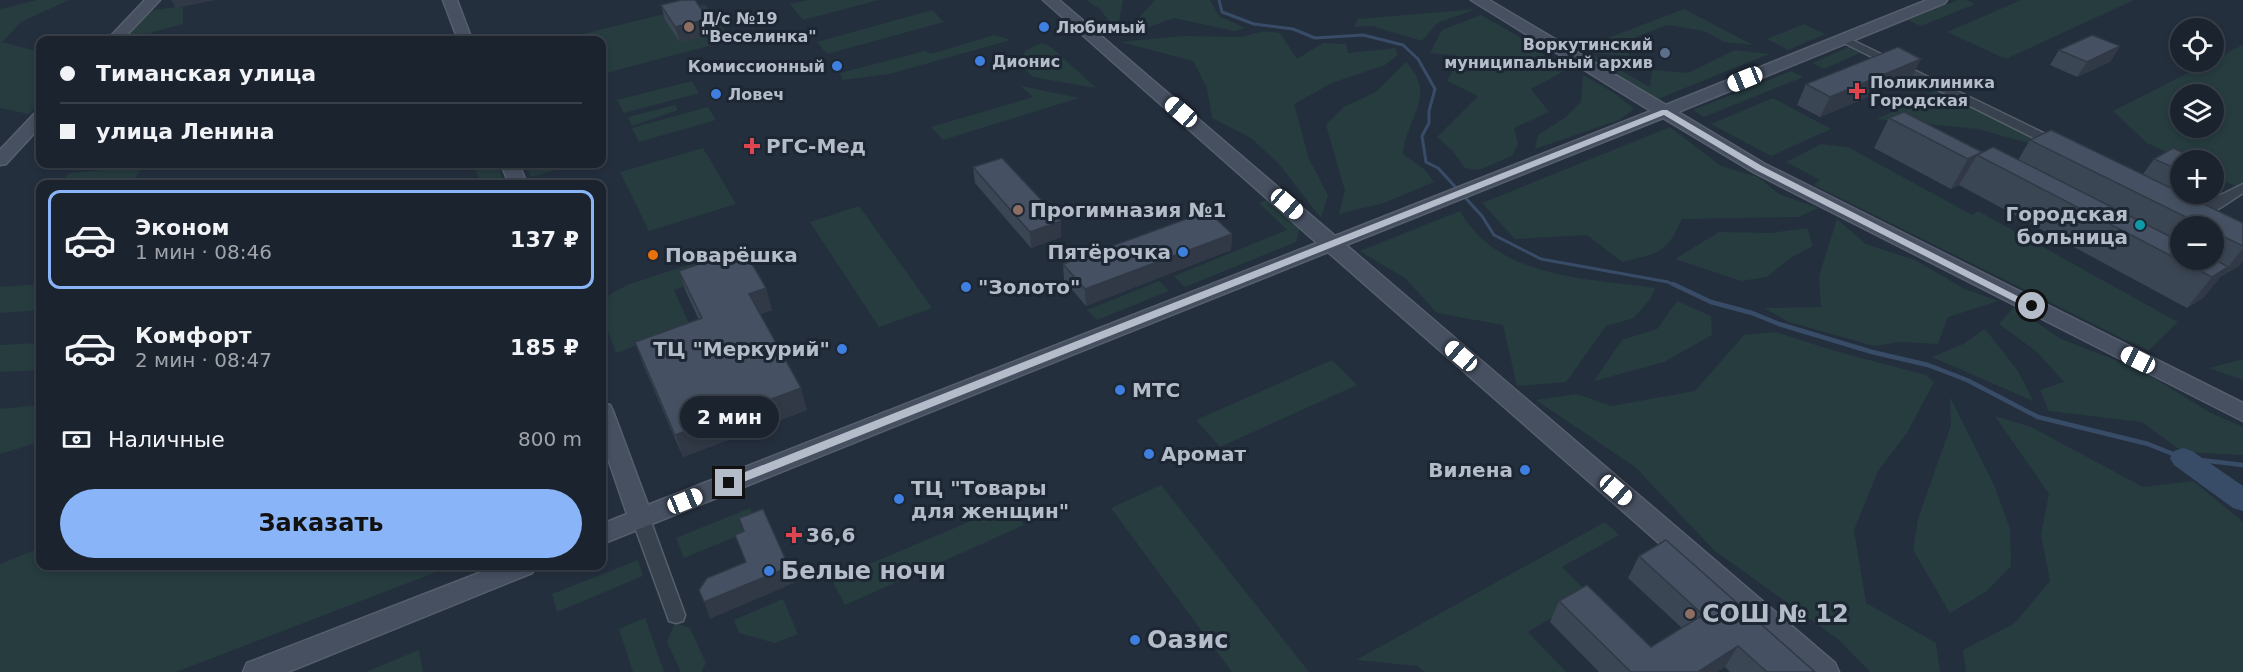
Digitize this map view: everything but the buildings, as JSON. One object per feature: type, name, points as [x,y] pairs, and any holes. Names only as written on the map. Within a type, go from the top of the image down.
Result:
[{"type":"main road","points":[[118,36],[153,0]]},
{"type":"main road","points":[[450,0],[464,36]]},
{"type":"main road","points":[[1050,0],[1825,672]]},
{"type":"main road","points":[[1478,0],[1759,168],[2243,413]]},
{"type":"main road","points":[[606,532],[1515,172],[1940,0]]},
{"type":"main road","points":[[0,160],[36,122]]},
{"type":"main road","points":[[606,422],[641,519]]},
{"type":"main road","points":[[257,672],[513,570]]},
{"type":"street","points":[[1844,39],[2066,149]]},
{"type":"street","points":[[2224,199],[2243,188]]},
{"type":"street","points":[[2176,204],[2197,214],[2215,204]]},
{"type":"street","points":[[641,519],[676,615]]},
{"type":"green space","points":[[37,0],[69,0],[21,22],[2,42],[36,51],[36,106],[29,114],[0,108],[0,9]]},
{"type":"green space","points":[[808,0],[879,0],[803,20],[790,4]]},
{"type":"green space","points":[[1086,0],[1123,0],[1117,32],[1100,9]]},
{"type":"green space","points":[[1155,0],[1210,0],[1219,16],[1245,28],[1234,31],[1174,18],[1122,37]]},
{"type":"green space","points":[[1958,0],[1967,0],[1975,4],[1921,26],[1908,20]]},
{"type":"green space","points":[[2021,0],[2134,0],[2006,59],[1947,32]]},
{"type":"green space","points":[[705,4],[731,40],[606,73],[606,36],[574,36]]},
{"type":"green space","points":[[183,6],[183,24],[153,32],[148,36],[123,36],[147,11]]},
{"type":"green space","points":[[1476,9],[1437,23],[1422,41],[1372,26],[1354,27],[1358,19]]},
{"type":"green space","points":[[1684,9],[1753,45],[1724,42],[1704,31],[1667,25],[1628,40],[1629,56],[1590,53],[1650,87],[1652,70],[1688,73],[1735,50],[1769,54],[1653,101],[1571,52]]},
{"type":"green space","points":[[932,10],[944,22],[827,54],[817,42]]},
{"type":"green space","points":[[1481,15],[1528,42],[1540,53],[1568,69],[1531,89],[1549,112],[1514,128],[1518,144],[1512,156],[1479,170],[1465,168],[1452,150],[1437,137],[1478,96],[1447,81],[1460,56],[1430,53],[1442,30]]},
{"type":"green space","points":[[1804,24],[1825,34],[1788,50],[1767,39]]},
{"type":"green space","points":[[1264,31],[1280,33],[1297,59],[1323,43],[1346,44],[1348,53],[1395,48],[1398,55],[1385,65],[1332,83],[1294,104],[1309,159],[1328,195],[1321,218],[1279,164],[1251,138],[1212,118],[1207,88],[1193,61],[1121,42],[1183,36],[1241,37]]},
{"type":"green space","points":[[994,35],[1011,40],[889,74],[843,80],[840,73],[925,51],[931,54]]},
{"type":"green space","points":[[1042,43],[1052,48],[1096,88],[1033,77],[1019,64],[1026,50]]},
{"type":"green space","points":[[2243,45],[2243,188],[2224,181],[2224,150],[2170,150],[2170,154],[2147,143],[2113,111],[2190,72],[2224,72],[2224,54]]},
{"type":"green space","points":[[1849,47],[1860,53],[1824,69],[1812,63]]},
{"type":"green space","points":[[1406,62],[1415,74],[1420,97],[1403,154],[1425,170],[1434,182],[1384,203],[1339,214],[1345,191],[1326,125],[1344,107],[1376,92]]},
{"type":"green space","points":[[1791,71],[1803,77],[1704,117],[1693,110]]},
{"type":"green space","points":[[1583,75],[1614,93],[1634,109],[1619,120],[1535,149],[1538,135],[1566,117],[1581,102]]},
{"type":"green space","points":[[692,81],[699,93],[624,113],[617,100]]},
{"type":"green space","points":[[1021,86],[1079,98],[943,140],[931,127],[1033,97]]},
{"type":"green space","points":[[1941,88],[2048,141],[2038,146],[1978,129],[1877,119]]},
{"type":"green space","points":[[1773,98],[1831,129],[1771,156],[1711,124]]},
{"type":"green space","points":[[675,105],[678,110],[632,126],[628,117]]},
{"type":"green space","points":[[708,107],[716,120],[639,142],[632,128]]},
{"type":"green space","points":[[1670,127],[1721,166],[1758,177],[1779,194],[1818,208],[1798,217],[1682,219],[1671,240],[1660,251],[1622,262],[1587,235],[1515,239],[1482,203]]},
{"type":"green space","points":[[1821,144],[1848,147],[1972,215],[1978,211],[2178,322],[2148,351],[1814,185],[1820,180],[1786,162]]},
{"type":"green space","points":[[703,148],[736,204],[649,231],[620,172]]},
{"type":"green space","points":[[142,168],[133,180],[63,180],[69,173]]},
{"type":"green space","points":[[475,168],[499,168],[503,180],[479,180]]},
{"type":"green space","points":[[528,168],[563,168],[531,177]]},
{"type":"green space","points":[[1271,198],[1300,226],[1296,242],[1185,287],[1174,276],[1287,230],[1259,203]]},
{"type":"green space","points":[[859,206],[932,308],[879,327],[810,222]]},
{"type":"green space","points":[[1460,211],[1476,233],[1497,250],[1520,263],[1573,277],[1655,288],[1650,299],[1634,318],[1606,326],[1566,382],[1517,386],[1503,325],[1437,313],[1405,278],[1360,251]]},
{"type":"green space","points":[[1837,219],[1866,244],[1915,260],[1965,289],[1998,301],[1948,317],[1938,344],[1901,342],[1874,346],[1789,322],[1764,308],[1821,307],[1819,276]]},
{"type":"green space","points":[[1807,228],[1813,246],[1790,258],[1767,277],[1741,281],[1675,259],[1719,232],[1771,233]]},
{"type":"green space","points":[[715,256],[731,258],[746,267],[674,290],[690,326],[616,353],[606,326],[606,304],[609,295],[627,285]]},
{"type":"green space","points":[[1159,281],[1169,291],[1097,320],[1087,310]]},
{"type":"green space","points":[[36,284],[36,310],[0,313],[0,287]]},
{"type":"green space","points":[[1677,301],[1711,316],[1712,335],[1664,362],[1594,381],[1622,340],[1657,329]]},
{"type":"green space","points":[[2014,307],[2061,339],[2141,370],[2209,412],[2243,427],[2243,455],[2183,452],[2142,422],[2049,411],[2040,390],[2064,382],[2037,352],[1999,324]]},
{"type":"green space","points":[[1985,329],[2018,371],[2033,401],[1932,357],[1965,343]]},
{"type":"green space","points":[[1776,332],[1835,351],[1926,375],[1934,382],[1907,433],[1878,471],[1854,530],[1866,603],[1936,643],[1940,672],[1870,672],[1839,640],[1715,551],[1635,467],[1536,400],[1577,394],[1611,406],[1695,391],[1744,335]]},
{"type":"green space","points":[[36,343],[36,370],[0,372],[0,345]]},
{"type":"green space","points":[[2243,359],[2243,380],[2209,368]]},
{"type":"green space","points":[[1332,360],[1357,385],[1220,447],[1196,420]]},
{"type":"green space","points":[[1950,397],[1995,487],[2010,529],[2011,566],[1987,591],[1950,613],[1913,550],[1918,519],[1951,425]]},
{"type":"green space","points":[[36,405],[36,443],[0,454],[0,409]]},
{"type":"green space","points":[[1995,416],[2031,427],[2143,487],[2193,481],[2243,522],[2243,672],[1966,672],[1963,650],[2015,623],[2050,581],[2041,534],[2049,494]]},
{"type":"green space","points":[[1161,485],[1309,672],[1232,672],[1111,508]]},
{"type":"green space","points":[[1011,504],[1024,525],[845,605],[832,580]]},
{"type":"green space","points":[[750,508],[759,527],[684,558],[676,538]]},
{"type":"green space","points":[[1605,522],[1619,535],[1562,567],[1590,595],[1528,632],[1566,672],[1424,672],[1418,666],[1356,660]]},
{"type":"green space","points":[[36,550],[36,570],[442,570],[176,672],[0,672],[0,564]]},
{"type":"green space","points":[[638,560],[643,576],[557,612],[552,594]]},
{"type":"green space","points":[[783,599],[798,634],[775,643],[739,633],[734,620]]},
{"type":"green space","points":[[645,618],[664,672],[633,672],[619,629]]},
{"type":"green space","points":[[675,623],[690,628],[706,663],[701,672],[681,672],[667,642]]},
{"type":"green space","points":[[419,650],[423,672],[366,672]]},
{"type":"waterway","points":[[1219,0],[1222,12],[1254,24],[1293,29],[1315,38],[1363,35],[1403,45],[1418,59],[1435,89],[1429,111],[1429,123],[1422,136],[1426,162],[1438,168],[1482,216],[1494,235],[1541,259],[1668,282],[1676,286]]},
{"type":"waterway","points":[[1673,284],[1711,302],[1752,313],[1779,324],[1872,352],[1928,365],[1967,380],[2038,417],[2148,444],[2183,458],[2243,465]]},
{"type":"waterway","points":[[2183,458],[2243,500]]},
{"type":"place","name":"Д/с №19 \"Веселинка\"","points":[[689,27]]},
{"type":"place","name":"Любимый","points":[[1044,27]]},
{"type":"place","name":"Воркутинский муниципальный архив","points":[[1665,53]]},
{"type":"place","name":"Дионис","points":[[980,61]]},
{"type":"place","name":"Комиссионный","points":[[837,66]]},
{"type":"place","name":"Поликлиника Городская","points":[[1857,91]]},
{"type":"place","name":"Ловеч","points":[[716,94]]},
{"type":"place","name":"РГС-Мед","points":[[752,146]]},
{"type":"place","name":"Прогимназия №1","points":[[1018,210]]},
{"type":"place","name":"Городская больница","points":[[2140,225]]},
{"type":"place","name":"Пятёрочка","points":[[1183,252]]},
{"type":"place","name":"Поварёшка","points":[[653,255]]},
{"type":"place","name":"\"Золото\"","points":[[966,287]]},
{"type":"place","name":"ТЦ \"Меркурий\"","points":[[842,349]]},
{"type":"place","name":"МТС","points":[[1120,390]]},
{"type":"place","name":"Аромат","points":[[1149,454]]},
{"type":"place","name":"Вилена","points":[[1525,470]]},
{"type":"place","name":"ТЦ \"Товары для женщин\"","points":[[899,499]]},
{"type":"place","name":"36,6","points":[[794,535]]},
{"type":"place","name":"Белые ночи","points":[[769,571]]},
{"type":"place","name":"СОШ № 12","points":[[1690,614]]},
{"type":"place","name":"Оазис","points":[[1135,640]]},
{"type":"route","points":[[729,483],[1665,112],[1759,168],[2032,306]]}]
